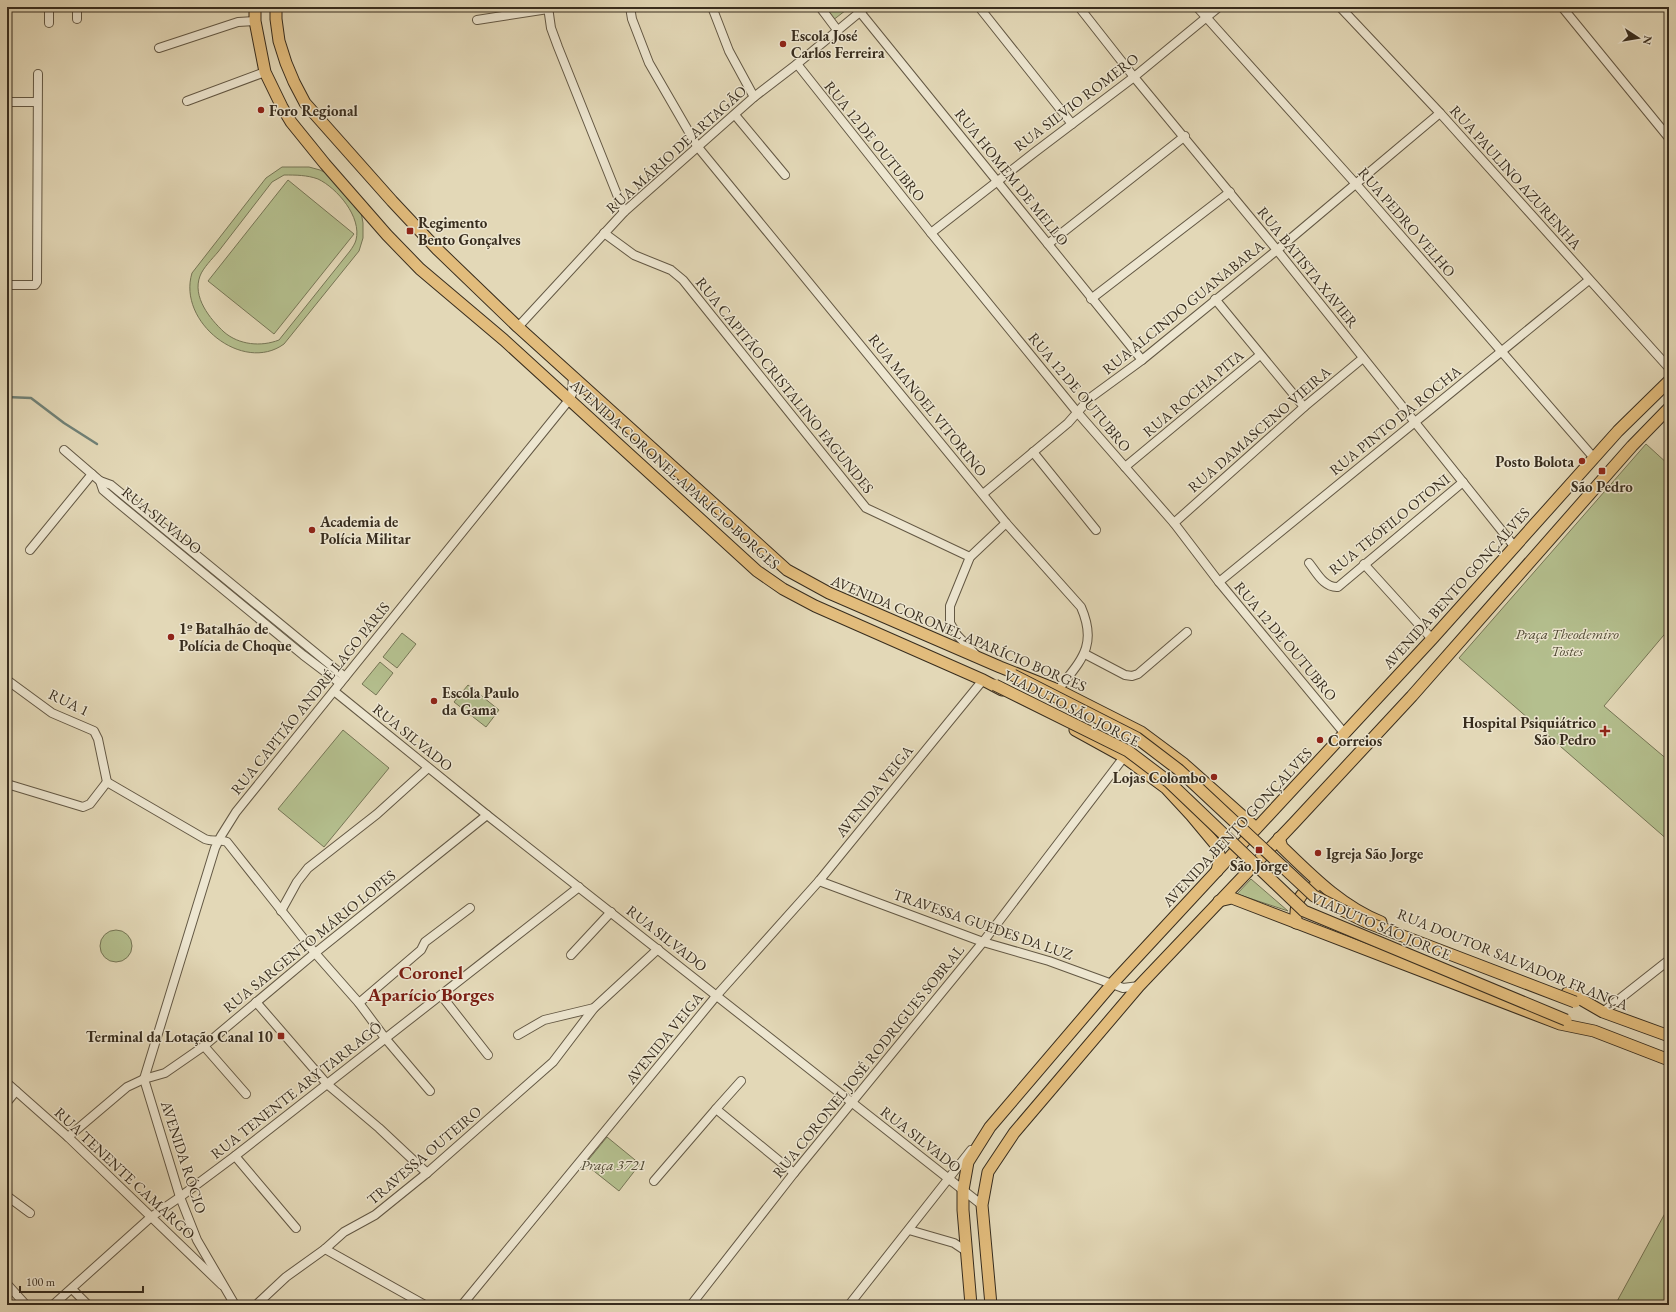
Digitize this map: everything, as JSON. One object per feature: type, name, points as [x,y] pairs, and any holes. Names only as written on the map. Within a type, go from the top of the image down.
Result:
[{"type":"main road","name":"AVENIDA CORONEL APARÍCIO BORGES","points":[[255,7],[255,21],[266,72],[274,91],[291,122],[325,164],[387,235],[420,269],[504,340],[757,571],[784,589],[815,606],[983,680],[1124,757],[1166,788],[1216,845],[1220,857],[1217,871]]},
{"type":"main road","name":"AVENIDA CORONEL APARÍCIO BORGES","points":[[276,7],[279,41],[294,82],[305,102],[392,201],[437,249],[518,327],[787,570],[830,593],[1000,667],[1058,690],[1142,732],[1184,764],[1256,828]]},
{"type":"main road","name":"AVENIDA BENTO GONÇALVES","points":[[971,1305],[963,1190],[968,1162],[990,1127],[1112,984],[1345,734],[1618,431],[1669,381]]},
{"type":"main road","points":[[991,1305],[982,1205],[988,1172],[1014,1134],[1139,986],[1412,696],[1611,469],[1669,408]]},
{"type":"main road","name":"VIADUTO SÃO JORGE","points":[[1000,667],[1137,738],[1179,770],[1314,896],[1366,922],[1603,1012]]},
{"type":"main road","name":"VIADUTO SÃO JORGE","points":[[983,680],[1128,751],[1169,782],[1304,911],[1594,1031]]},
{"type":"main road","points":[[1191,815],[1206,810],[1212,802],[1214,790]]},
{"type":"main road","name":"RUA DOUTOR SALVADOR FRANÇA","points":[[1279,838],[1282,847],[1322,885],[1368,917],[1577,997],[1603,1012],[1669,1036]]},
{"type":"main road","points":[[1296,923],[1297,902],[1306,890],[1322,885]]},
{"type":"main road","points":[[1219,901],[1232,898],[1560,1024],[1594,1031],[1669,1060]]},
{"type":"street","points":[[49,7],[49,23]]},
{"type":"street","points":[[77,7],[77,19]]},
{"type":"street","name":"RUA MANOEL VITORINO","points":[[630,7],[632,19],[649,63],[697,146],[1006,523],[1080,607],[1087,621],[1088,636],[1085,654],[1058,690]]},
{"type":"street","points":[[712,7],[729,51],[754,97]]},
{"type":"street","points":[[820,7],[838,31]]},
{"type":"street","points":[[979,7],[1072,124]]},
{"type":"street","name":"RUA BATISTA XAVIER","points":[[1079,7],[1134,77],[1185,136],[1278,250],[1514,546]]},
{"type":"street","name":"RUA PEDRO VELHO","points":[[1197,7],[1356,184],[1500,352],[1594,458]]},
{"type":"street","name":"RUA SILVIO ROMERO","points":[[931,233],[1134,77],[1219,7]]},
{"type":"street","name":"RUA PAULINO AZURENHA","points":[[1340,7],[1440,112],[1669,368]]},
{"type":"street","points":[[1562,7],[1669,138]]},
{"type":"street","points":[[477,20],[548,8],[552,28],[558,46],[624,212]]},
{"type":"street","name":"RUA MÁRIO DE ARTAGÃO","points":[[518,327],[624,212],[754,97],[863,10]]},
{"type":"street","name":"RUA HOMEM DE MELLO","points":[[863,10],[1091,299],[1142,360]]},
{"type":"street","points":[[159,48],[238,22],[255,21]]},
{"type":"street","name":"RUA 12 DE OUTUBRO","points":[[797,64],[931,233],[1077,412],[1174,522],[1219,582],[1345,734]]},
{"type":"street","points":[[187,101],[266,72]]},
{"type":"street","points":[[7,285],[35,284],[37,282],[38,74]]},
{"type":"street","points":[[7,102],[38,102]]},
{"type":"street","name":"RUA ALCINDO GUANABARA","points":[[983,494],[1068,423],[1090,398],[1142,360],[1215,299],[1278,250],[1440,112]]},
{"type":"street","points":[[735,115],[785,175]]},
{"type":"street","points":[[1048,244],[1185,136]]},
{"type":"street","points":[[1091,299],[1230,192]]},
{"type":"street","name":"RUA CAPITÃO CRISTALINO FAGUNDES","points":[[604,233],[634,255],[671,270],[683,280],[866,508],[970,557]]},
{"type":"street","name":"RUA PINTO DA ROCHA","points":[[1219,582],[1590,280]]},
{"type":"street","points":[[1215,299],[1304,407]]},
{"type":"street","name":"RUA ROCHA PITA","points":[[1125,467],[1260,355]]},
{"type":"street","name":"RUA DAMASCENO VIEIRA","points":[[1174,522],[1304,407],[1363,358]]},
{"type":"street","name":"RUA CAPITÃO ANDRÉ LAGO PÁRIS","points":[[144,1079],[176,971],[218,841],[236,812],[569,400],[572,394],[573,376]]},
{"type":"street","name":"RUA SILVADO","points":[[64,450],[100,481],[111,485],[120,498],[269,621],[285,640],[304,655],[327,668],[343,680]]},
{"type":"street","points":[[1033,452],[1096,530]]},
{"type":"street","points":[[30,550],[92,474]]},
{"type":"street","name":"RUA TEÓFILO OTONI","points":[[1309,563],[1327,585],[1338,587],[1463,482]]},
{"type":"street","points":[[979,658],[957,635],[950,623],[950,606],[970,557],[1006,523]]},
{"type":"street","points":[[1364,564],[1432,638]]},
{"type":"street","name":"RUA SILVADO","points":[[269,621],[291,632],[309,648],[327,668]]},
{"type":"street","points":[[285,640],[291,632]]},
{"type":"street","points":[[1085,654],[1125,675],[1132,676],[1138,674],[1187,632]]},
{"type":"street","points":[[304,655],[309,648]]},
{"type":"street","name":"RUA 1","points":[[7,680],[52,713],[90,727],[94,731],[98,739],[106,782]]},
{"type":"street","name":"AVENIDA VEIGA","points":[[462,1305],[717,996],[819,881],[983,680]]},
{"type":"street","name":"RUA SILVADO","points":[[334,691],[487,815],[982,1205]]},
{"type":"street","name":"RUA CORONEL JOSÉ RODRIGUES SOBRAL","points":[[691,1305],[794,1173],[983,942],[1124,757]]},
{"type":"street","points":[[281,911],[297,882],[308,868],[377,814],[428,768]]},
{"type":"street","points":[[7,784],[83,807],[90,804],[106,782],[205,839],[227,842],[315,953],[359,1003],[385,1038],[430,1091]]},
{"type":"street","name":"RUA SARGENTO MÁRIO LOPES","points":[[68,1137],[127,1087],[144,1079],[165,1074],[204,1046],[315,953],[487,815]]},
{"type":"street","name":"TRAVESSA GUEDES DA LUZ","points":[[819,881],[983,942],[1048,961],[1123,988],[1139,986]]},
{"type":"street","name":"RUA TENENTE ARY TARRAGÔ","points":[[53,1305],[151,1217],[235,1156],[579,887]]},
{"type":"street","points":[[359,1003],[421,950],[425,942],[470,908]]},
{"type":"street","points":[[571,955],[611,912]]},
{"type":"street","name":"TRAVESSA OUTEIRO","points":[[256,1305],[286,1277],[325,1249],[344,1232],[375,1215],[427,1173],[553,1062],[594,1008],[658,949]]},
{"type":"street","points":[[1603,1012],[1669,960]]},
{"type":"street","points":[[441,995],[488,1055]]},
{"type":"street","points":[[256,1002],[327,1084],[379,1128],[427,1173]]},
{"type":"street","points":[[518,1035],[544,1020],[594,1008]]},
{"type":"street","points":[[204,1046],[246,1094]]},
{"type":"street","name":"AVENIDA RÓCIO","points":[[144,1079],[180,1197],[197,1240],[235,1305]]},
{"type":"street","points":[[654,1181],[741,1081]]},
{"type":"street","name":"RUA TENENTE CAMARGO","points":[[7,1083],[68,1137],[222,1285]]},
{"type":"street","points":[[7,1102],[16,1091]]},
{"type":"street","points":[[716,1110],[794,1173]]},
{"type":"street","points":[[849,1305],[910,1230],[947,1178],[990,1127]]},
{"type":"street","points":[[235,1156],[296,1228]]},
{"type":"street","points":[[7,1196],[30,1213]]},
{"type":"street","points":[[910,1230],[954,1243],[966,1250]]},
{"type":"street","points":[[325,1249],[425,1305]]},
{"type":"street","points":[[7,1284],[26,1305]]},
{"type":"street","points":[[72,1289],[88,1305]]},
{"type":"green space","points":[[814,7],[850,7],[828,24]]},
{"type":"green space","points":[[282,167],[309,167],[320,170],[332,176],[361,212],[363,238],[359,251],[284,344],[268,352],[250,352],[233,348],[217,338],[204,325],[194,309],[190,291],[192,273],[266,178]],"holes":[[[284,175],[318,179],[333,189],[352,213],[357,231],[356,240],[350,251],[279,340],[265,344],[250,344],[236,340],[224,332],[213,321],[200,300],[198,284],[201,273],[205,267],[272,182]]]},
{"type":"green space","points":[[288,180],[354,234],[274,334],[208,281]]},
{"type":"green space","name":"Praça Theodemiro Tostes","points":[[1646,444],[1669,465],[1669,629],[1604,706],[1669,761],[1669,841],[1459,658]]},
{"type":"green space","points":[[402,633],[416,644],[397,668],[383,657]]},
{"type":"green space","points":[[380,662],[393,673],[376,695],[362,684]]},
{"type":"green space","points":[[468,685],[499,710],[486,727],[454,702]]},
{"type":"green space","points":[[343,730],[389,768],[324,847],[278,809]]},
{"type":"green space","points":[[1251,879],[1288,911],[1237,894]]},
{"type":"green space","points":[[116,930],[122,931],[129,937],[132,946],[131,952],[125,959],[116,962],[110,961],[103,955],[100,946],[101,940],[107,933]]},
{"type":"green space","name":"Praça 3721","points":[[607,1137],[640,1164],[619,1191],[585,1164]]},
{"type":"green space","points":[[1669,1206],[1669,1305],[1615,1305]]},
{"type":"waterway","points":[[7,397],[31,398],[64,423],[97,444]]},
{"type":"place","name":"Escola José Carlos Ferreira","points":[[783,44]]},
{"type":"place","name":"Foro Regional","points":[[261,110]]},
{"type":"place","name":"Regimento Bento Gonçalves","points":[[410,231]]},
{"type":"place","name":"Posto Bolota","points":[[1582,461]]},
{"type":"place","name":"São Pedro","points":[[1602,471]]},
{"type":"place","name":"Academia de Polícia Militar","points":[[312,530]]},
{"type":"place","name":"1º Batalhão de Polícia de Choque","points":[[171,637]]},
{"type":"place","name":"Escola Paulo da Gama","points":[[434,701]]},
{"type":"place","name":"Hospital Psiquiátrico São Pedro","points":[[1605,731]]},
{"type":"place","name":"Correios","points":[[1320,740]]},
{"type":"place","name":"Lojas Colombo","points":[[1214,777]]},
{"type":"place","name":"São Jorge","points":[[1259,850]]},
{"type":"place","name":"Igreja São Jorge","points":[[1318,853]]},
{"type":"place","name":"Terminal da Lotação Canal 10","points":[[281,1036]]},
{"type":"district","name":"Coronel Aparício Borges","points":[[431,983]]}]
